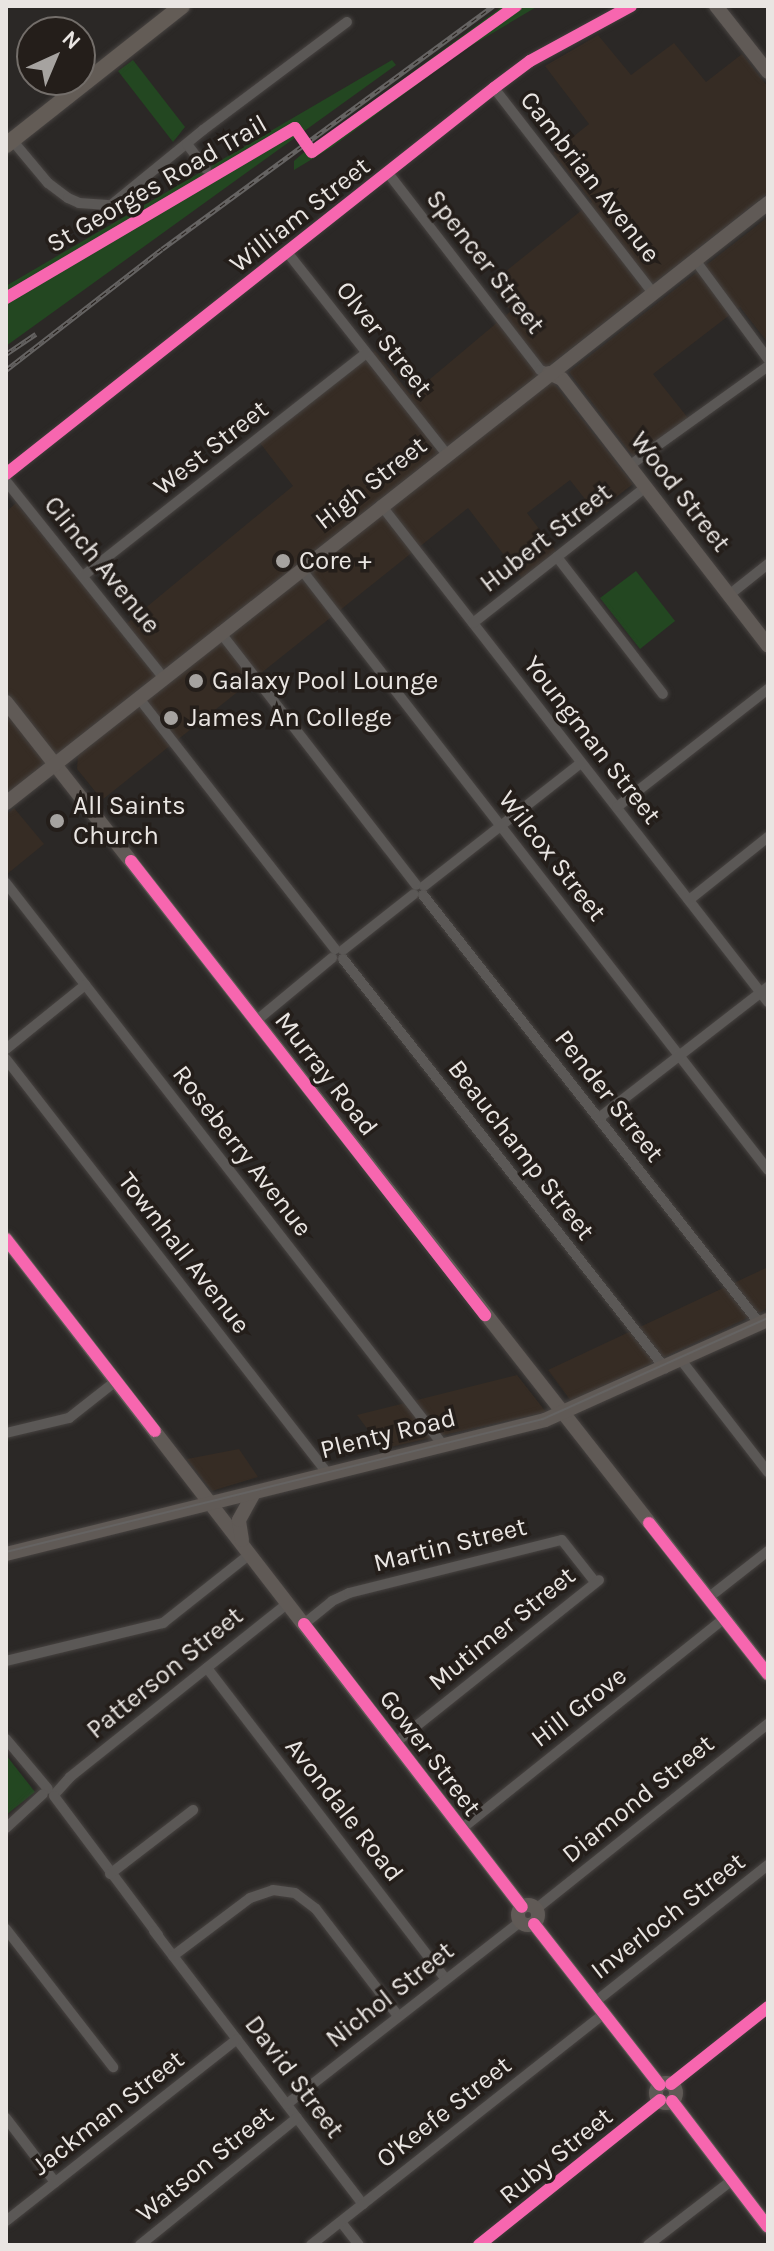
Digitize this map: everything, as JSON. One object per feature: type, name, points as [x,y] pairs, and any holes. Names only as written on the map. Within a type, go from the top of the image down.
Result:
[{"type":"main road","points":[[9,142],[182,6]]},
{"type":"main road","points":[[716,6],[768,72]]},
{"type":"main road","name":"High Street","points":[[6,803],[446,453],[768,203]]},
{"type":"main road","name":"Wood Street","points":[[549,373],[562,379],[768,646]]},
{"type":"main road","name":"Murray Road","points":[[6,702],[768,1674]]},
{"type":"main road","name":"Gower Street","points":[[6,1239],[768,2227]]},
{"type":"main road","name":"Plenty Road","points":[[6,1554],[564,1413],[764,1322]]},
{"type":"main road","points":[[248,1551],[239,1520],[254,1493]]},
{"type":"street","name":"William Street","points":[[6,474],[530,61],[631,6]]},
{"type":"street","points":[[9,142],[58,191],[79,203],[97,205],[119,201],[187,144],[347,22]]},
{"type":"street","name":"Cambrian Avenue","points":[[494,88],[653,293]]},
{"type":"street","points":[[187,144],[206,169]]},
{"type":"street","name":"Spencer Street","points":[[388,173],[540,370],[549,373]]},
{"type":"street","name":"Olver Street","points":[[287,252],[446,453]]},
{"type":"street","points":[[695,260],[768,359]]},
{"type":"street","name":"West Street","points":[[83,576],[366,353]]},
{"type":"street","points":[[629,466],[768,366]]},
{"type":"street","name":"Clinch Avenue","points":[[6,481],[163,677]]},
{"type":"street","name":"Hubert Street","points":[[473,623],[646,487]]},
{"type":"street","name":"Youngman Street","points":[[381,505],[581,763],[766,994]]},
{"type":"street","points":[[557,557],[663,694]]},
{"type":"street","points":[[729,595],[768,564]]},
{"type":"street","name":"Wilcox Street","points":[[301,569],[768,1170]]},
{"type":"street","name":"Pender Street","points":[[220,632],[599,1118],[764,1322]]},
{"type":"street","points":[[617,807],[768,689]]},
{"type":"street","name":"Beauchamp Street","points":[[138,697],[665,1368]]},
{"type":"street","points":[[256,1021],[581,763]]},
{"type":"street","points":[[689,900],[768,837]]},
{"type":"street","name":"Roseberry Avenue","points":[[6,883],[443,1445]]},
{"type":"street","points":[[6,1049],[85,985]]},
{"type":"street","points":[[599,1118],[679,1055],[766,994]]},
{"type":"street","name":"Townhall Avenue","points":[[6,1059],[328,1474]]},
{"type":"street","points":[[681,1360],[768,1472]]},
{"type":"street","points":[[6,1433],[69,1418],[116,1381]]},
{"type":"street","name":"Martin Street","points":[[304,1624],[349,1593],[562,1540],[598,1580]]},
{"type":"street","points":[[6,1661],[163,1623],[248,1551]]},
{"type":"street","points":[[708,1598],[768,1551]]},
{"type":"street","name":"Mutimer Street","points":[[395,1743],[598,1580]]},
{"type":"street","name":"Patterson Street","points":[[6,1828],[288,1603]]},
{"type":"street","name":"Hill Grove","points":[[460,1830],[725,1618]]},
{"type":"street","name":"Avondale Road","points":[[207,1668],[446,1979]]},
{"type":"street","name":"Diamond Street","points":[[528,1915],[768,1724]]},
{"type":"street","name":"David Street","points":[[6,1739],[175,1954],[363,2204]]},
{"type":"street","points":[[110,1874],[193,1810]]},
{"type":"street","name":"Inverloch Street","points":[[599,2008],[768,1865]]},
{"type":"street","points":[[175,1954],[250,1898],[273,1890],[295,1893],[316,1909],[398,2016]]},
{"type":"street","name":"Nichol Street","points":[[287,2104],[528,1915]]},
{"type":"street","points":[[6,1929],[113,2067]]},
{"type":"street","name":"Ruby Street","points":[[479,2245],[768,2007]]},
{"type":"street","name":"O'Keefe Street","points":[[311,2245],[599,2008]]},
{"type":"street","name":"Jackman Street","points":[[6,2221],[237,2039]]},
{"type":"street","points":[[6,2118],[55,2182]]},
{"type":"street","name":"Watson Street","points":[[140,2245],[297,2118]]},
{"type":"street","points":[[648,2245],[732,2180]]},
{"type":"street","points":[[341,2222],[359,2245]]},
{"type":"shaded area","points":[[598,35],[631,75],[674,43],[706,82],[742,54],[768,87],[768,193],[6,794],[6,512],[16,503],[120,629],[293,486],[260,443],[375,351],[411,395],[511,311],[490,284],[592,202],[553,153],[589,124],[545,66]]},
{"type":"shaded area","points":[[768,217],[768,343],[740,307],[653,374],[688,418],[635,459],[569,372]]},
{"type":"shaded area","points":[[552,381],[633,484],[596,513],[570,480],[527,513],[556,551],[523,580],[468,508],[102,800],[77,769],[78,755]]},
{"type":"shaded area","points":[[14,808],[44,844],[6,875],[6,815]]},
{"type":"shaded area","points":[[768,1267],[768,1308],[571,1401],[548,1370]]},
{"type":"shaded area","points":[[517,1375],[546,1412],[382,1449],[357,1415]]},
{"type":"shaded area","points":[[239,1449],[258,1477],[212,1491],[187,1459]]},
{"type":"green space","points":[[503,6],[538,6],[464,50],[332,147],[294,170],[294,161],[309,148]]},
{"type":"green space","points":[[133,60],[185,127],[173,142],[118,71]]},
{"type":"green space","points":[[392,60],[396,65],[6,346],[6,286]]},
{"type":"green space","points":[[636,571],[675,621],[640,649],[600,598]]},
{"type":"green space","points":[[6,1755],[35,1792],[6,1815]]},
{"type":"tram line","points":[[6,1552],[543,1419],[768,1318]]},
{"type":"railway","points":[[6,370],[162,249],[493,6]]},
{"type":"railway","points":[[6,354],[36,334]]},
{"type":"cycle path","name":"St Georges Road Trail","points":[[6,298],[295,128],[312,152],[516,6]]},
{"type":"cycle path","points":[[6,474],[530,61],[631,6]]},
{"type":"cycle path","points":[[131,861],[485,1315]]},
{"type":"cycle path","points":[[6,1239],[155,1431]]},
{"type":"cycle path","points":[[649,1523],[768,1674]]},
{"type":"cycle path","points":[[304,1624],[522,1907]]},
{"type":"cycle path","points":[[534,1924],[660,2085]]},
{"type":"cycle path","points":[[671,2084],[768,2007]]},
{"type":"cycle path","points":[[479,2245],[660,2100]]},
{"type":"cycle path","points":[[672,2101],[768,2227]]},
{"type":"place","name":"Core +","points":[[283,561]]},
{"type":"place","name":"Galaxy Pool Lounge","points":[[196,681]]},
{"type":"place","name":"James An College","points":[[171,718]]},
{"type":"place","name":"All Saints Church","points":[[57,821]]}]
